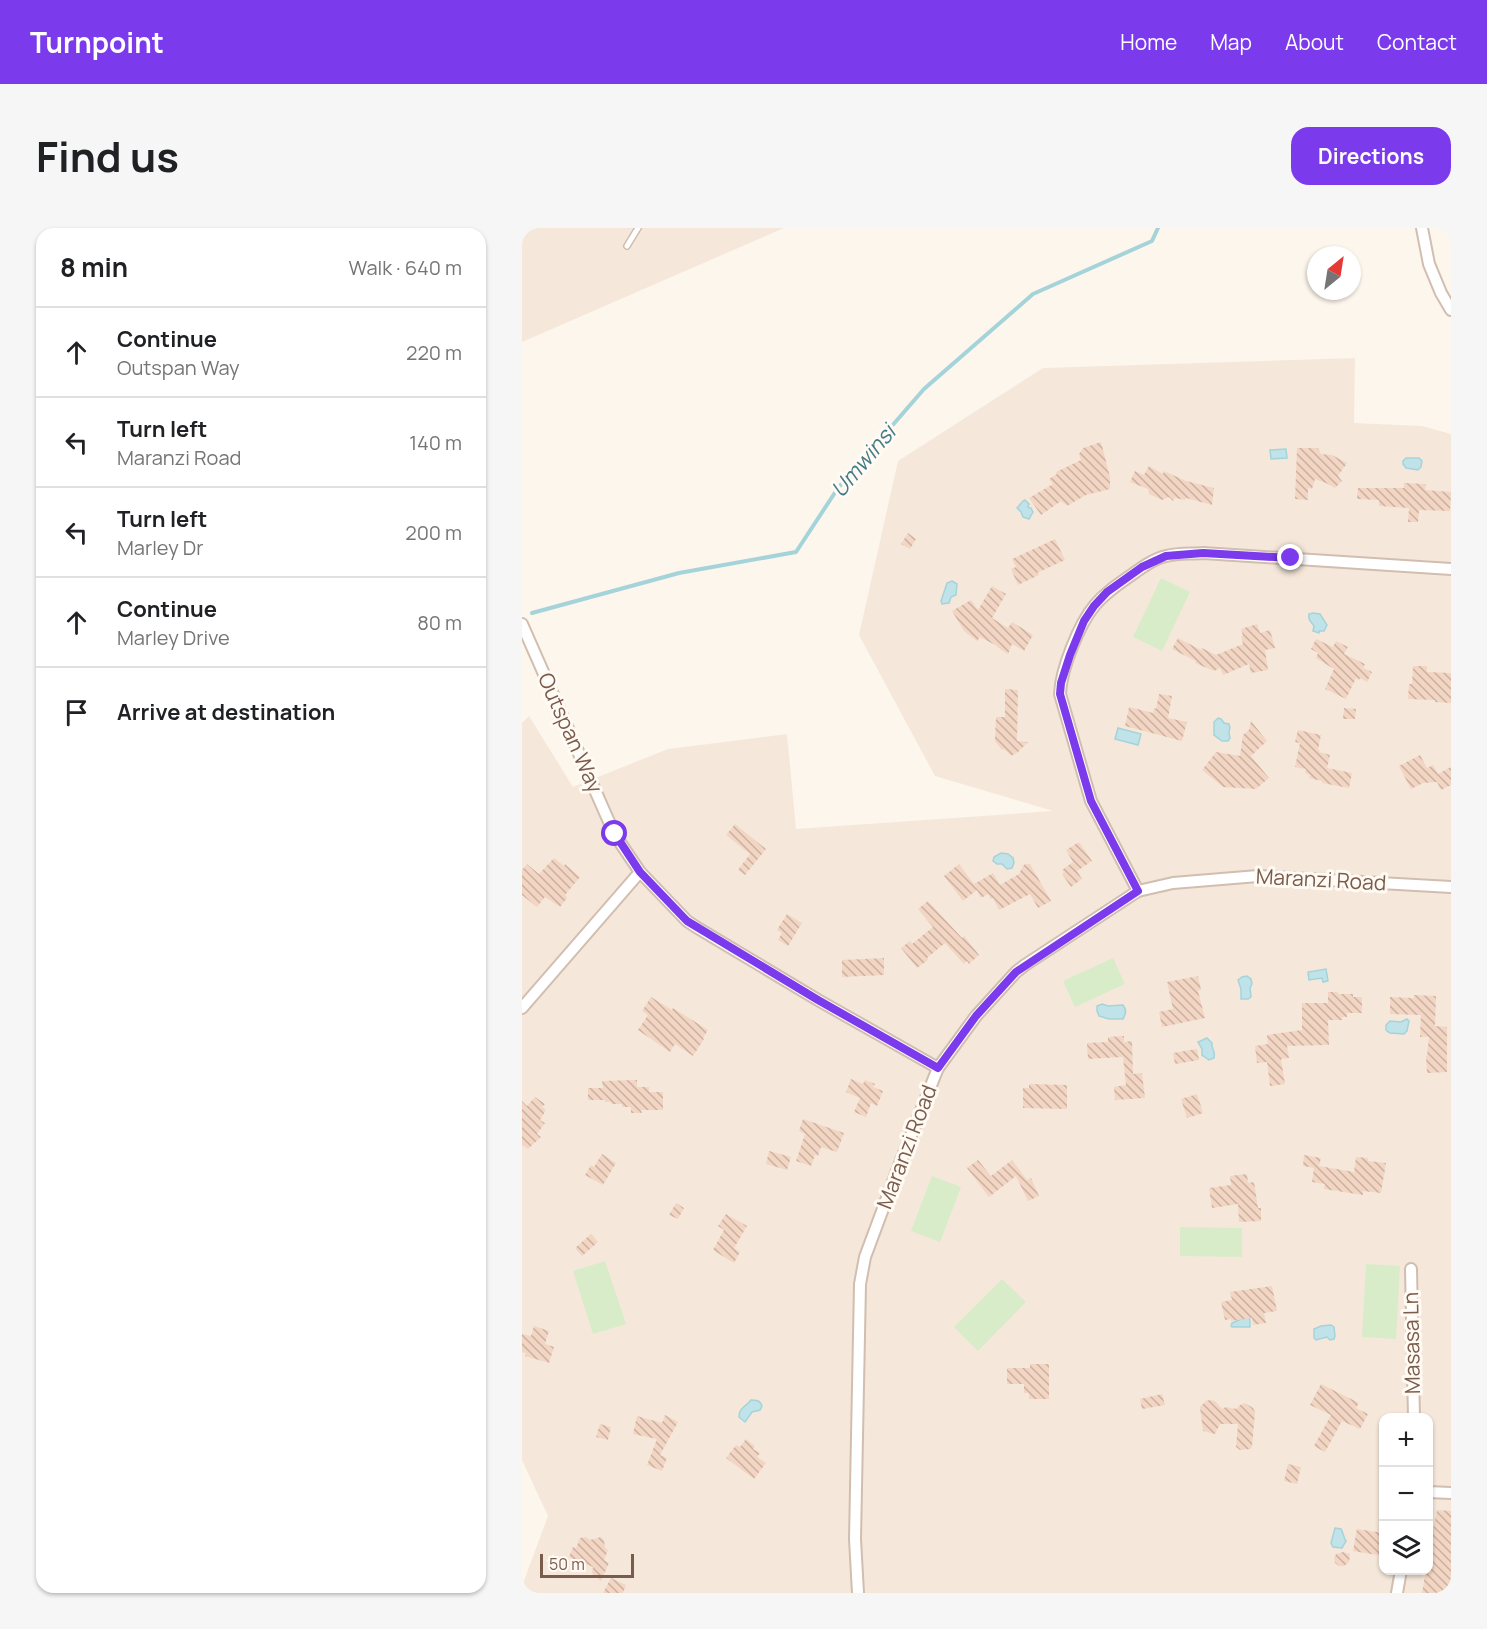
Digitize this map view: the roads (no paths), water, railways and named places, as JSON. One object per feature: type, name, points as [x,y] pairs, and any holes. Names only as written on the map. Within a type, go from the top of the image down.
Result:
[{"type":"street","points":[[1422,228],[1429,264],[1451,310]]},
{"type":"street","points":[[1138,891],[1091,801],[1060,694],[1070,655],[1084,621],[1107,592],[1142,567],[1166,556],[1203,553],[1451,569]]},
{"type":"street","name":"Outspan Way","points":[[522,624],[606,816],[640,872],[687,921],[696,927],[938,1068]]},
{"type":"street","points":[[522,1008],[640,872]]},
{"type":"street","name":"Maranzi Road","points":[[858,1593],[855,1539],[860,1296],[865,1257],[938,1068],[976,1016],[1016,972],[1138,891],[1173,883],[1258,876],[1451,887]]},
{"type":"street","name":"Masasa Ln","points":[[1411,1269],[1414,1413]]},
{"type":"street","points":[[1433,1492],[1451,1493]]},
{"type":"street","points":[[1397,1593],[1400,1575]]},
{"type":"lane","points":[[627,246],[638,228]]},
{"type":"water","points":[[1286,449],[1287,458],[1271,459],[1270,450]]},
{"type":"water","points":[[1406,458],[1419,458],[1422,461],[1421,467],[1418,470],[1406,468],[1403,461]]},
{"type":"water","points":[[1025,500],[1033,512],[1029,519],[1023,517],[1017,508]]},
{"type":"water","points":[[952,581],[957,584],[956,595],[951,597],[949,603],[942,604],[947,583]]},
{"type":"water","points":[[1309,614],[1320,614],[1327,625],[1324,631],[1319,631],[1319,633],[1313,631],[1314,626],[1309,620]]},
{"type":"water","points":[[1218,718],[1229,724],[1230,738],[1228,741],[1222,741],[1214,735],[1214,722]]},
{"type":"water","points":[[1118,728],[1141,734],[1138,745],[1115,739]]},
{"type":"water","points":[[1001,853],[1013,858],[1012,868],[1007,869],[1002,864],[993,861],[994,857]]},
{"type":"water","points":[[1326,969],[1328,981],[1323,982],[1322,978],[1309,980],[1308,972]]},
{"type":"water","points":[[1247,976],[1251,979],[1252,984],[1251,997],[1241,999],[1238,980]]},
{"type":"water","points":[[1102,1004],[1123,1005],[1126,1012],[1123,1019],[1099,1016],[1097,1006]]},
{"type":"water","points":[[1407,1019],[1409,1021],[1407,1031],[1404,1034],[1390,1033],[1386,1030],[1386,1025],[1390,1021],[1401,1022]]},
{"type":"water","points":[[1207,1038],[1212,1043],[1214,1054],[1214,1058],[1209,1060],[1202,1055],[1198,1042]]},
{"type":"water","points":[[1248,1316],[1250,1327],[1231,1326],[1232,1323]]},
{"type":"water","points":[[1331,1325],[1334,1327],[1334,1339],[1330,1340],[1327,1337],[1316,1340],[1314,1338],[1314,1329]]},
{"type":"water","points":[[751,1400],[759,1401],[762,1406],[760,1410],[752,1412],[745,1422],[739,1414]]},
{"type":"water","points":[[1335,1528],[1341,1529],[1346,1541],[1342,1548],[1333,1547],[1331,1543]]},
{"type":"waterway","name":"Umwinsi","points":[[532,613],[679,573],[796,552],[838,488],[924,389],[1033,294],[1152,241],[1158,228]]}]
